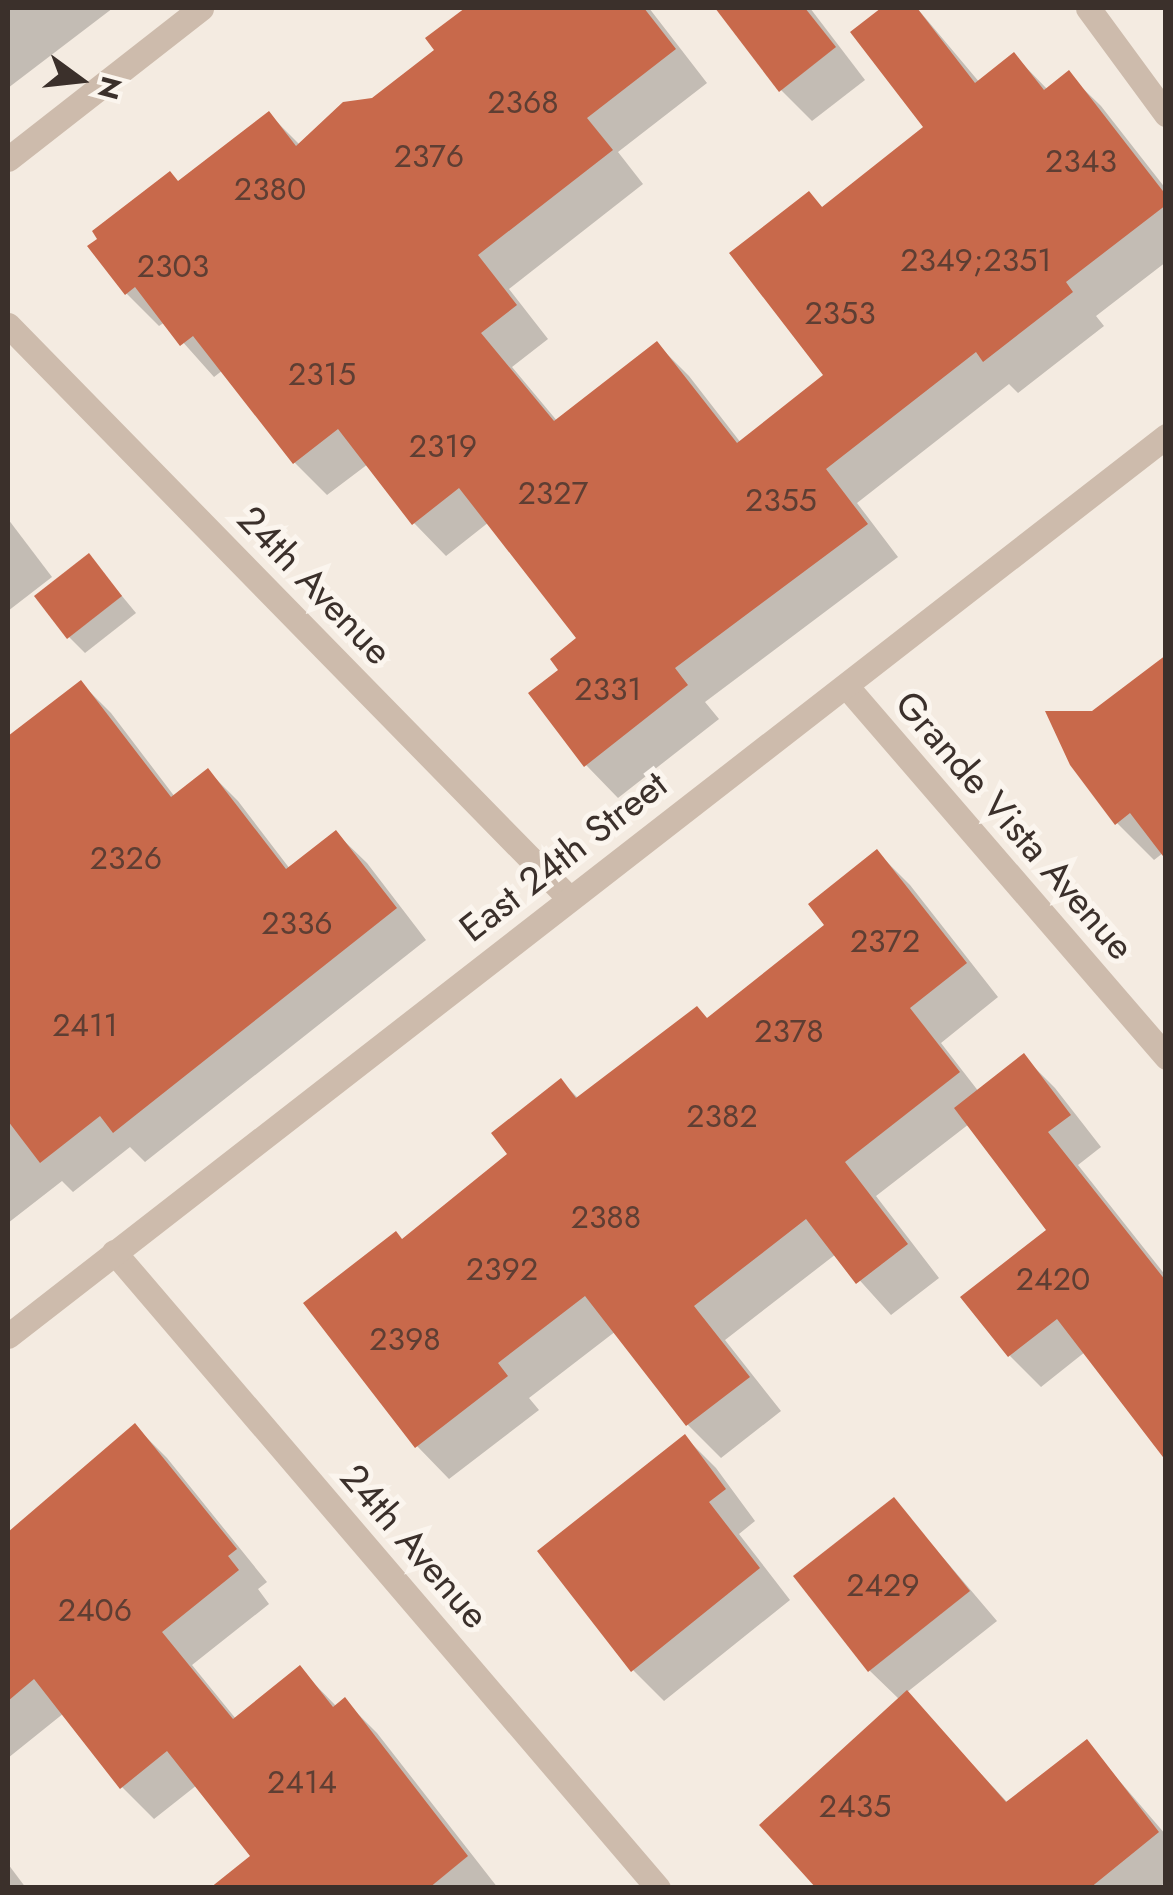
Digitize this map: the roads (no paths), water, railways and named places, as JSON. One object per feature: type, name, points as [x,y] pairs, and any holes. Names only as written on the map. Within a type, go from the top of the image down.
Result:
[{"type":"street","points":[[8,159],[201,8]]},
{"type":"street","points":[[1088,8],[1166,114]]},
{"type":"street","name":"24th Avenue","points":[[8,326],[569,898]]},
{"type":"street","name":"East 24th Street","points":[[8,1336],[1166,436]]},
{"type":"street","name":"Grande Vista Avenue","points":[[847,687],[1166,1057]]},
{"type":"street","name":"24th Avenue","points":[[114,1252],[658,1888]]}]
